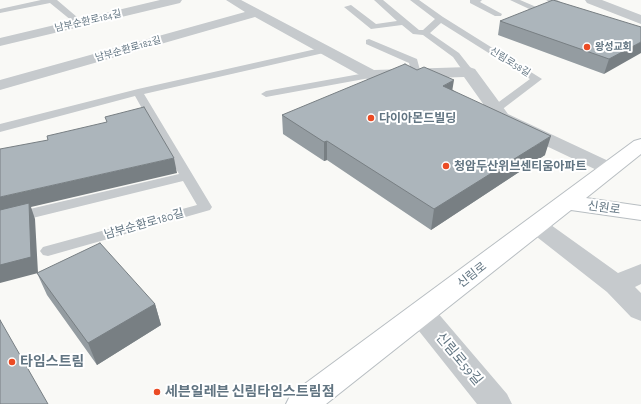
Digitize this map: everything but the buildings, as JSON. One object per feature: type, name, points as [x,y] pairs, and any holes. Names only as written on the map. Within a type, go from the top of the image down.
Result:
[{"type":"main road","name":"신림로","points":[[302,404],[641,145]]},
{"type":"main road","name":"신원로","points":[[566,202],[641,213]]},
{"type":"street","name":"남부순환로184길","points":[[0,42],[176,0]]},
{"type":"street","points":[[232,0],[371,75],[469,72],[502,118],[610,169]]},
{"type":"street","points":[[590,0],[641,20]]},
{"type":"street","name":"남부순환로182길","points":[[0,85],[256,13]]},
{"type":"street","points":[[536,225],[616,285],[641,310]]},
{"type":"street","points":[[616,285],[641,273]]},
{"type":"street","name":"신림로59길","points":[[421,313],[496,404]]},
{"type":"lane","points":[[0,11],[52,0],[80,23]]},
{"type":"lane","points":[[378,0],[416,32],[424,33],[456,55],[469,72]]},
{"type":"lane","points":[[414,0],[440,19],[424,33]]},
{"type":"lane","points":[[478,0],[473,1],[498,14]]},
{"type":"lane","points":[[514,0],[540,12],[562,6],[550,0]]},
{"type":"lane","points":[[348,7],[374,27],[404,22]]},
{"type":"lane","name":"신림로58길","points":[[440,19],[536,79],[496,109]]},
{"type":"lane","points":[[369,42],[414,61],[416,74]]},
{"type":"lane","points":[[0,128],[138,92],[325,50]]},
{"type":"lane","points":[[266,94],[371,75]]},
{"type":"lane","name":"남부순환로180길","points":[[48,251],[205,207],[138,92]]},
{"type":"lane","points":[[0,221],[187,176]]},
{"type":"place","name":"왕성교회","points":[[587,47]]},
{"type":"place","name":"다이아몬드빌딩","points":[[371,118]]},
{"type":"place","name":"청암두산위브센티움아파트","points":[[446,166]]},
{"type":"place","name":"타임스트림","points":[[12,362]]},
{"type":"place","name":"세븐일레븐 신림타임스트림점","points":[[157,392]]}]
